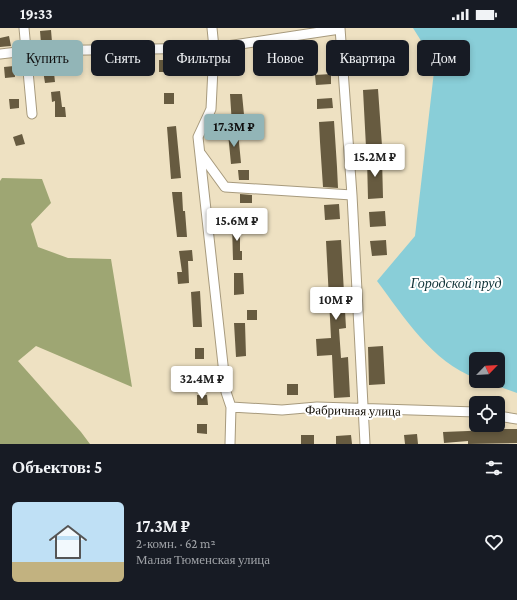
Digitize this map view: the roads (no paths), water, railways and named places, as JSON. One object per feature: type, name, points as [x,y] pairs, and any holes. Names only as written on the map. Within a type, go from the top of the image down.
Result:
[{"type":"street","points":[[24,28],[25,40]]},
{"type":"street","points":[[212,28],[213,40]]},
{"type":"street","points":[[245,43],[340,29],[352,195],[366,444]]},
{"type":"street","points":[[83,50],[163,49]]},
{"type":"street","points":[[0,54],[12,53]]},
{"type":"street","points":[[28,76],[32,114]]},
{"type":"street","points":[[213,76],[211,109],[198,137],[226,392],[231,407],[230,444]]},
{"type":"street","points":[[200,152],[225,188],[352,195]]},
{"type":"street","name":"Фабричная улица","points":[[231,407],[282,410],[317,407],[364,410],[469,412]]},
{"type":"street","points":[[505,417],[517,419]]},
{"type":"water","name":"Городской пруд","points":[[413,28],[517,28],[517,393],[503,388],[505,388],[505,352],[469,352],[469,375],[460,371],[432,350],[420,337],[377,281],[415,236],[433,76],[470,76],[470,40],[421,40]]}]
